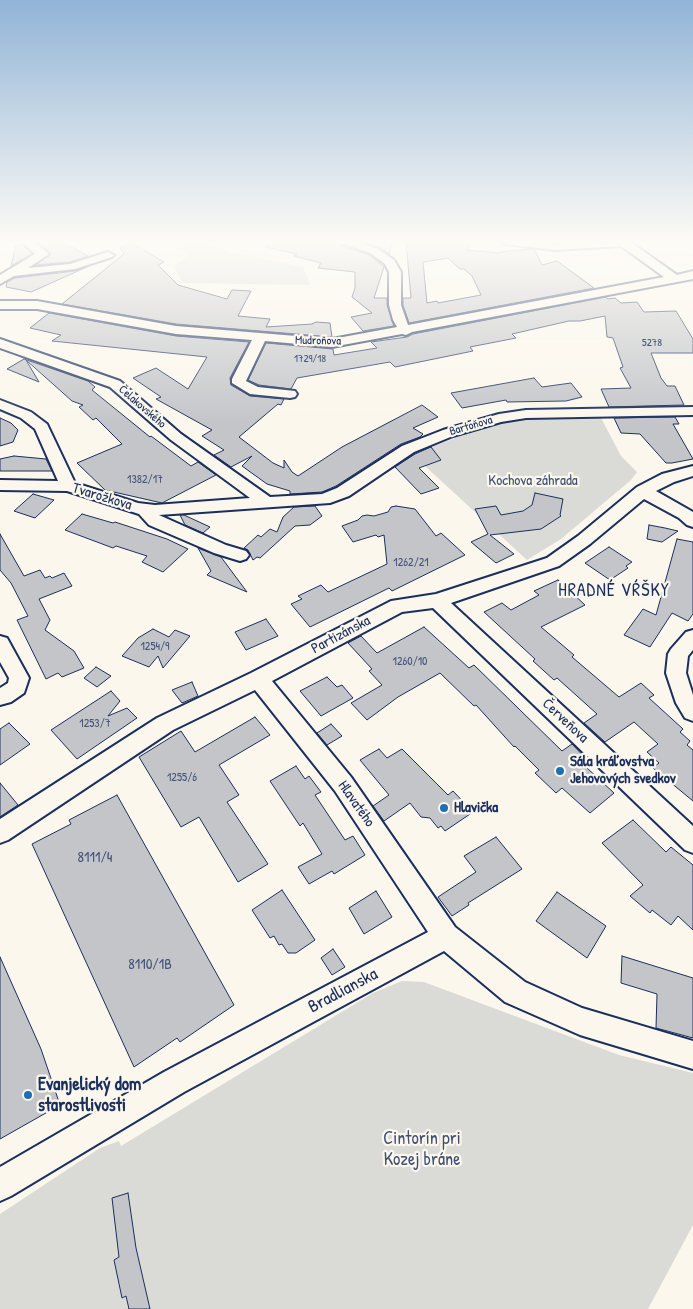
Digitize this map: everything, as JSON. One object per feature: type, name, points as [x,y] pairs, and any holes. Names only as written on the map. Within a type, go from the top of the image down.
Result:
[{"type":"street","points":[[395,302],[399,320],[406,330]]},
{"type":"street","name":"Mudroňova","points":[[0,305],[37,305],[176,330],[335,343],[553,302]]},
{"type":"street","points":[[260,338],[239,383],[255,391],[290,394]]},
{"type":"street","name":"Čelakovského","points":[[0,343],[114,384],[176,437],[267,503]]},
{"type":"street","points":[[0,404],[26,415],[42,427],[68,486]]},
{"type":"street","name":"Bartoňova","points":[[267,503],[329,498],[347,489],[408,449],[448,432],[499,418],[526,414],[693,411]]},
{"type":"street","name":"Partizánska","points":[[0,832],[164,724],[258,679],[398,606],[437,601],[553,562],[584,540],[643,490],[668,478],[693,471]]},
{"type":"street","name":"Tvarožkova","points":[[0,485],[68,486],[144,509],[161,510],[267,503]]},
{"type":"street","points":[[643,490],[693,520]]},
{"type":"street","name":"Tvarožkova","points":[[144,509],[155,521],[220,549],[240,555]]},
{"type":"street","name":"Červeňova","points":[[437,601],[693,842]]},
{"type":"street","points":[[693,637],[678,654],[676,673],[683,697],[693,712]]},
{"type":"street","points":[[0,643],[19,678],[17,687],[4,696],[0,696]]},
{"type":"street","name":"Hlavatého","points":[[258,679],[343,784],[446,936]]},
{"type":"street","points":[[446,936],[515,992],[580,1021],[693,1055]]},
{"type":"street","name":"Bradlianska","points":[[0,1185],[174,1082],[446,936]]},
{"type":"green space","name":"Kochova záhrada","points":[[600,416],[621,456],[637,472],[631,480],[561,539],[527,560],[412,454],[499,422],[539,417]]},
{"type":"green space","name":"Cintorín pri Kozej bráne","points":[[402,981],[424,982],[619,1055],[693,1073],[693,1225],[648,1309],[0,1309],[0,1214],[100,1148],[119,1141],[121,1146],[373,993]]},
{"type":"building","points":[[64,302],[245,302],[238,316],[270,319],[266,327],[312,324],[316,322],[330,323],[332,337],[176,324],[62,304]]},
{"type":"building","points":[[358,302],[387,302],[394,326],[363,331],[351,317],[372,313]]},
{"type":"building","points":[[403,302],[520,302],[409,323]]},
{"type":"building","points":[[579,302],[637,302],[644,312],[676,311],[693,339],[693,353],[651,353],[661,378],[667,386],[675,386],[684,405],[609,407],[601,389],[631,388],[620,368],[623,367],[613,338],[607,337],[605,316],[580,321],[569,321],[512,334],[516,338],[470,347],[473,351],[395,367],[390,362],[297,378],[291,389],[259,385],[248,380],[266,343],[333,349],[334,355],[377,348],[371,342],[407,337],[413,334]]},
{"type":"building","points":[[49,313],[176,336],[249,342],[230,378],[231,385],[250,396],[284,399],[281,405],[278,404],[239,437],[273,463],[284,468],[284,460],[292,472],[298,476],[342,447],[422,405],[438,417],[413,428],[423,434],[420,437],[401,444],[336,486],[322,492],[290,494],[290,491],[267,484],[242,466],[252,456],[231,467],[214,455],[224,450],[202,436],[212,430],[156,399],[161,397],[133,378],[156,368],[188,389],[207,357],[52,341],[61,335],[30,328]]},
{"type":"building","points":[[24,359],[88,381],[95,387],[92,390],[150,437],[191,466],[198,462],[216,475],[162,503],[105,490],[77,463],[122,444],[96,418],[93,420],[79,407],[83,405],[72,401],[26,360],[39,382],[7,369]]},
{"type":"building","points":[[534,378],[542,387],[571,383],[582,397],[566,401],[507,402],[506,400],[462,408],[451,393]]},
{"type":"building","points":[[675,417],[679,424],[673,424],[693,459],[672,463],[666,463],[640,434],[621,433],[614,418]]},
{"type":"building","points":[[0,418],[11,423],[18,430],[13,442],[0,446]]},
{"type":"building","points":[[431,447],[441,460],[419,468],[439,488],[421,494],[395,467],[415,454]]},
{"type":"building","points":[[14,456],[46,459],[52,471],[0,471],[0,459]]},
{"type":"building","points":[[535,493],[563,499],[561,516],[541,529],[490,535],[514,554],[496,563],[471,542],[488,534],[475,509],[496,506],[501,515],[523,511],[532,505]]},
{"type":"building","points":[[33,494],[54,500],[35,518],[14,511]]},
{"type":"building","points":[[315,506],[322,516],[310,525],[295,526],[260,558],[257,557],[253,560],[248,550],[244,548],[258,535],[261,537],[270,529],[277,532],[283,517],[294,507]]},
{"type":"building","points":[[391,507],[415,509],[436,536],[441,533],[465,555],[392,591],[389,588],[310,627],[291,604],[302,599],[298,596],[321,585],[328,592],[387,564],[384,535],[378,537],[376,535],[353,542],[342,526],[358,520],[362,516],[374,516],[388,512]]},
{"type":"building","points":[[82,514],[115,522],[167,539],[188,549],[163,572],[142,562],[147,556],[116,546],[113,548],[65,530]]},
{"type":"building","points":[[180,515],[210,527],[203,533],[185,525]]},
{"type":"building","points":[[649,525],[678,531],[662,542],[647,539]]},
{"type":"building","points":[[0,534],[24,576],[40,570],[45,578],[50,576],[52,578],[64,573],[72,586],[39,599],[50,620],[45,630],[74,651],[84,668],[62,677],[58,673],[46,679],[17,620],[28,616],[11,583],[0,570]]},
{"type":"building","points":[[677,539],[693,542],[693,614],[688,621],[672,613],[650,647],[624,635],[643,609],[656,615]]},
{"type":"building","points":[[609,547],[632,562],[626,566],[628,568],[610,580],[585,563]]},
{"type":"building","points":[[198,548],[221,557],[247,592],[207,575],[211,571]]},
{"type":"building","points":[[558,580],[585,605],[541,627],[574,655],[572,657],[619,697],[641,683],[654,695],[649,698],[683,729],[680,732],[690,741],[687,745],[693,750],[693,801],[653,768],[659,763],[647,752],[658,744],[634,722],[605,742],[584,723],[597,714],[557,678],[554,680],[533,661],[535,659],[484,612],[502,603],[511,610],[539,595],[534,591]]},
{"type":"building","points":[[266,619],[278,636],[246,650],[235,632]]},
{"type":"building","points":[[424,627],[469,668],[474,665],[562,751],[572,744],[592,765],[587,768],[614,793],[590,813],[562,788],[556,793],[535,773],[539,770],[514,747],[476,705],[474,706],[440,673],[398,697],[367,720],[351,703],[382,685],[369,671],[372,669],[348,643],[361,636],[377,653]]},
{"type":"building","points":[[153,629],[169,637],[175,630],[190,636],[163,668],[158,656],[149,667],[122,656],[138,638]]},
{"type":"building","points":[[96,667],[111,676],[97,687],[84,678]]},
{"type":"building","points":[[327,677],[337,687],[342,685],[353,698],[321,716],[300,691]]},
{"type":"building","points":[[192,682],[198,696],[182,703],[172,690]]},
{"type":"building","points":[[111,691],[120,701],[108,716],[127,708],[137,718],[77,759],[51,730]]},
{"type":"building","points":[[255,717],[270,735],[219,765],[239,795],[227,802],[268,864],[238,882],[199,817],[181,827],[139,757],[181,731],[195,752]]},
{"type":"building","points":[[9,723],[30,744],[0,765],[0,729]]},
{"type":"building","points":[[331,724],[342,736],[327,745],[317,733]]},
{"type":"building","points":[[379,749],[387,758],[402,749],[448,795],[453,791],[473,812],[445,831],[441,826],[438,828],[430,818],[421,817],[410,803],[384,821],[373,806],[389,795],[360,760]]},
{"type":"building","points":[[296,766],[305,779],[309,776],[321,792],[315,795],[345,840],[353,836],[365,855],[334,874],[332,871],[309,884],[298,867],[322,854],[303,823],[300,826],[270,781]]},
{"type":"building","points":[[0,783],[18,805],[0,817]]},
{"type":"building","points":[[117,795],[234,1005],[180,1042],[177,1038],[134,1067],[32,844],[71,824],[69,820]]},
{"type":"building","points":[[633,820],[666,852],[671,847],[693,865],[693,930],[678,916],[671,925],[652,910],[650,913],[630,896],[643,885],[602,843]]},
{"type":"building","points":[[496,837],[522,869],[468,903],[469,905],[452,916],[438,897],[476,872],[464,856]]},
{"type":"building","points":[[282,890],[315,940],[296,953],[288,953],[282,944],[279,945],[274,936],[270,938],[252,910]]},
{"type":"building","points":[[376,891],[392,917],[364,934],[349,908]]},
{"type":"building","points":[[557,892],[606,926],[587,958],[536,921]]},
{"type":"building","points":[[333,949],[345,967],[332,975],[321,958]]},
{"type":"building","points":[[622,956],[693,978],[693,1038],[656,1028],[657,994],[621,983]]},
{"type":"building","points":[[0,957],[41,1049],[60,1105],[0,1139]]},
{"type":"building","points":[[128,1193],[136,1248],[150,1309],[129,1309],[126,1296],[122,1298],[114,1260],[119,1257],[112,1198]]},
{"type":"place","name":"Sála kráľovstva Jehovových svedkov","points":[[560,771]]},
{"type":"place","name":"Hlavička","points":[[444,808]]},
{"type":"place","name":"Evanjelický dom starostlivosti","points":[[28,1095]]},
{"type":"district","name":"HRADNÉ VŔŠKY","points":[[614,591]]}]
